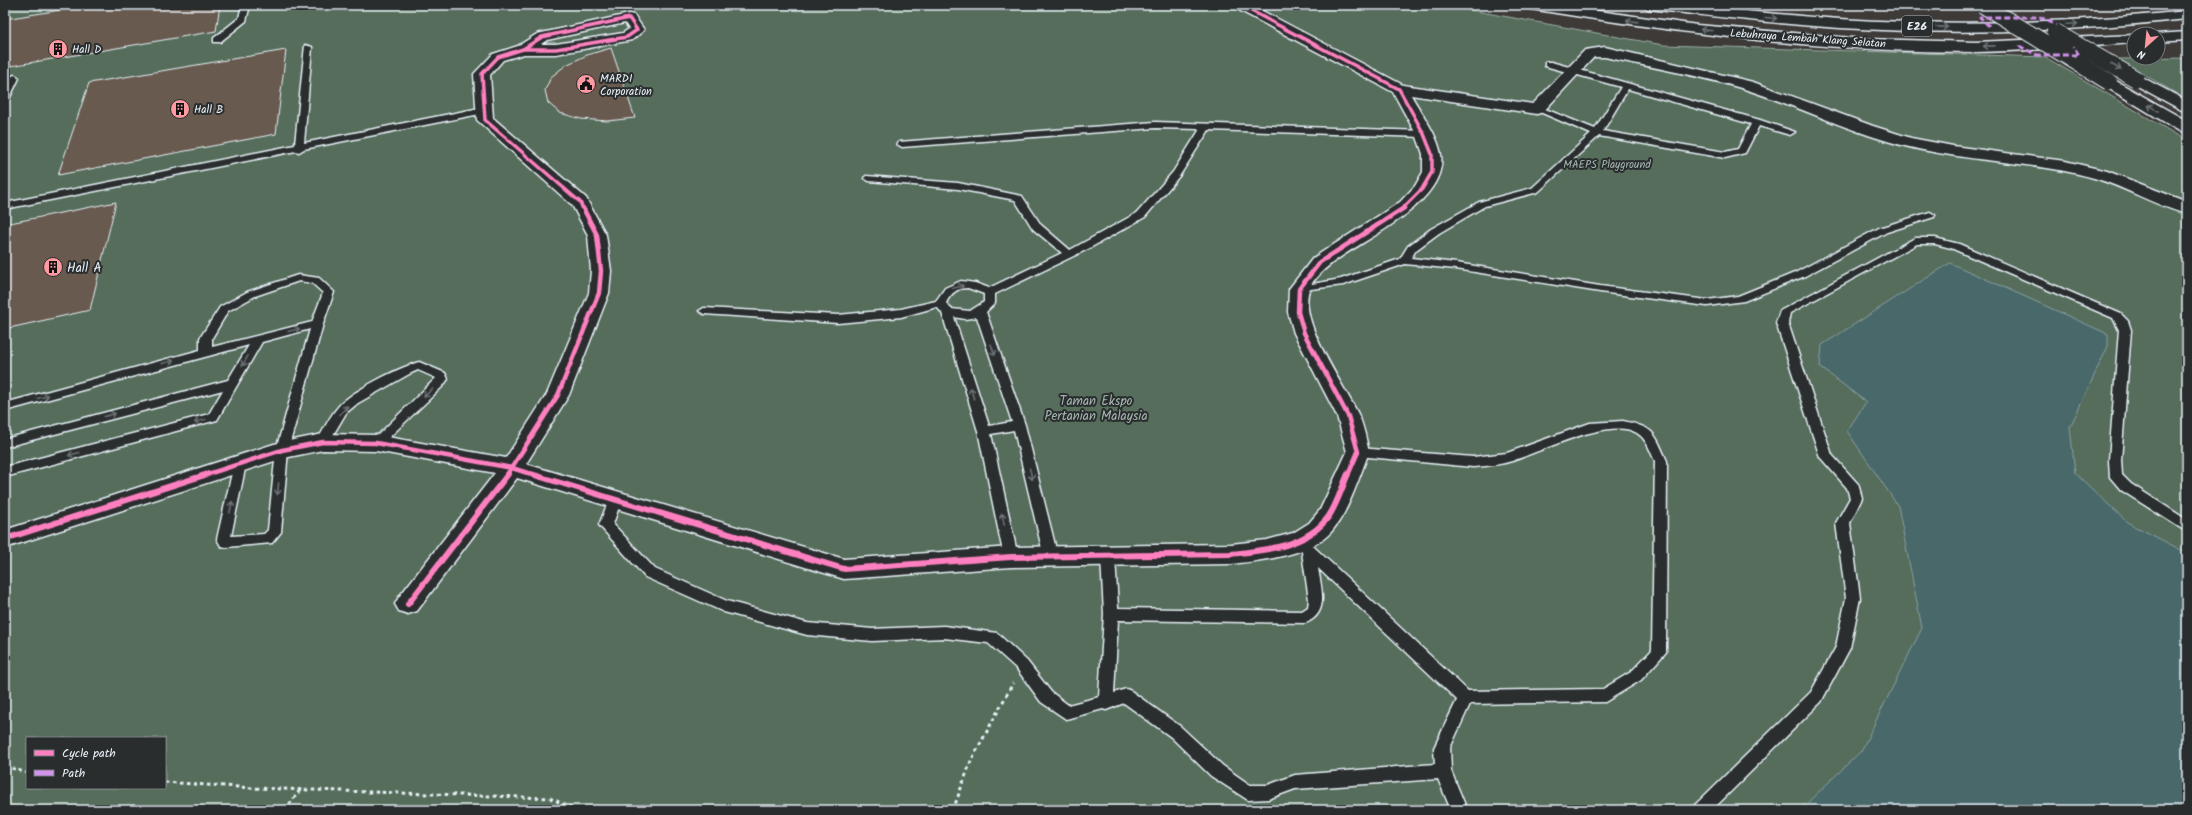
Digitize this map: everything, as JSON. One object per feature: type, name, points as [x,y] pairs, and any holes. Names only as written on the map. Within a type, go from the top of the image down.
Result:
[{"type":"main road","points":[[1240,5],[1399,88],[1537,109],[1590,53],[1605,52],[1746,85],[1865,129],[1908,142],[1953,152],[2087,171],[2120,179],[2187,209]]},
{"type":"main road","name":"Lebuhraya Lembah Klang Selatan","points":[[1531,5],[1670,26],[1754,35],[1916,45],[2028,46],[2126,40]]},
{"type":"main road","name":"Lebuhraya Lembah Klang Selatan","points":[[1648,5],[1794,20],[1943,27],[2070,25],[2187,15]]},
{"type":"main road","points":[[1983,5],[2187,128]]},
{"type":"main road","points":[[2010,5],[2187,108]]},
{"type":"main road","points":[[2166,37],[2187,36]]},
{"type":"main road","points":[[2028,46],[2126,46]]},
{"type":"main road","points":[[2166,46],[2187,46]]},
{"type":"main road","points":[[408,604],[512,468],[558,395],[599,293],[601,271],[597,235],[580,202],[485,120],[482,74],[498,57],[523,49]]},
{"type":"main road","points":[[5,539],[282,450],[323,442],[376,443],[512,468],[616,498],[844,569],[1011,557],[1231,554],[1305,545],[1330,515],[1358,452],[1348,416],[1304,333],[1298,312],[1299,289],[1320,262],[1406,206],[1422,189],[1432,172],[1432,154],[1424,134],[1399,88]]},
{"type":"lane","points":[[217,40],[243,19],[246,5]]},
{"type":"lane","points":[[299,148],[308,47]]},
{"type":"lane","points":[[1548,64],[1790,132]]},
{"type":"lane","points":[[5,80],[16,78],[5,99]]},
{"type":"lane","points":[[1404,261],[1412,248],[1435,230],[1482,204],[1535,190],[1597,133],[1626,86]]},
{"type":"lane","points":[[1537,109],[1597,133],[1725,155],[1742,151],[1757,122]]},
{"type":"lane","points":[[5,206],[484,110]]},
{"type":"lane","points":[[902,144],[1155,125],[1205,128],[1424,134]]},
{"type":"lane","points":[[989,292],[1069,254],[1140,215],[1177,173],[1205,128]]},
{"type":"lane","points":[[869,178],[958,186],[1019,198],[1037,227],[1069,254]]},
{"type":"lane","points":[[1299,289],[1344,282],[1404,261],[1456,266],[1600,289],[1707,302],[1740,299],[1801,274],[1883,230],[1930,215]]},
{"type":"lane","points":[[1701,810],[1816,697],[1843,648],[1853,598],[1843,523],[1856,498],[1853,487],[1826,457],[1782,323],[1785,311],[1915,241],[1935,241],[1955,246],[2117,316],[2122,321],[2125,330],[2115,460],[2116,477],[2126,487],[2187,527]]},
{"type":"lane","points":[[206,352],[206,338],[224,309],[251,294],[298,278],[315,280],[329,292],[317,324],[282,450],[274,532],[266,539],[226,542],[224,539],[240,464]]},
{"type":"lane","points":[[989,292],[976,285],[959,285],[944,292],[943,307],[984,431],[1011,557]]},
{"type":"lane","points":[[704,310],[838,319],[943,307],[963,316],[981,313],[990,303],[989,292]]},
{"type":"lane","points":[[981,313],[1019,425],[1051,557]]},
{"type":"lane","points":[[5,407],[206,352],[317,324]]},
{"type":"lane","points":[[5,472],[213,417],[258,339]]},
{"type":"lane","points":[[323,442],[342,410],[354,400],[407,370],[419,366],[441,376],[442,380],[376,443]]},
{"type":"lane","points":[[5,443],[233,383]]},
{"type":"lane","points":[[984,431],[1019,425]]},
{"type":"lane","points":[[1305,545],[1465,698],[1605,695],[1636,676],[1659,652],[1661,461],[1651,439],[1641,429],[1623,425],[1590,426],[1510,457],[1491,461],[1473,462],[1358,452]]},
{"type":"lane","points":[[616,498],[606,525],[650,573],[724,606],[807,629],[872,635],[944,632],[992,637],[1022,665],[1046,697],[1066,712],[1106,703],[1126,696],[1176,732],[1217,771],[1248,793],[1268,792],[1295,782],[1443,771]]},
{"type":"lane","points":[[1111,614],[1305,617],[1314,610],[1316,600],[1305,545]]},
{"type":"lane","points":[[1106,703],[1111,614],[1108,556]]},
{"type":"lane","points":[[1459,810],[1443,771],[1442,748],[1465,698]]},
{"type":"path","points":[[953,810],[971,761],[1022,665]]},
{"type":"path","points":[[5,766],[26,774]]},
{"type":"path","points":[[166,782],[300,790],[550,798],[577,810]]},
{"type":"path","points":[[285,810],[300,790]]},
{"type":"green space","name":"Taman Ekspo Pertanian Malaysia","points":[[5,5],[1442,5],[1663,45],[2045,57],[2187,141],[2187,810],[5,810]]},
{"type":"green space","points":[[2166,58],[2187,58],[2187,100],[2130,66],[2166,66]]},
{"type":"green space","points":[[2118,59],[2126,59],[2126,64]]},
{"type":"water","points":[[1950,263],[2108,334],[2108,346],[2070,427],[2075,473],[2127,522],[2187,553],[2187,810],[1800,810],[1861,751],[1922,628],[1898,506],[1847,431],[1866,402],[1820,367],[1822,345]]},
{"type":"building","name":"Hall D","points":[[91,5],[220,5],[216,31],[5,67],[5,19]]},
{"type":"building","name":"MARDI Corporation","points":[[611,48],[635,118],[607,121],[581,119],[560,113],[548,103],[545,90],[551,77],[566,65],[587,55]]},
{"type":"building","name":"Hall B","points":[[286,50],[276,134],[58,175],[89,83]]},
{"type":"building","name":"Hall A","points":[[116,202],[90,310],[5,329],[5,224]]},
{"type":"marked path","points":[[1989,26],[1980,17],[2040,17],[2056,25]]},
{"type":"marked path","points":[[2019,46],[2037,55],[2079,55],[2073,46]]},
{"type":"cycle path","points":[[5,539],[282,450],[323,442],[376,443],[512,468],[844,569],[1011,557],[1231,554],[1267,550],[1301,540],[1318,530],[1330,515],[1358,452],[1348,416],[1304,333],[1298,312],[1299,289],[1320,262],[1406,206],[1422,189],[1432,172],[1432,154],[1424,134],[1399,89],[1240,5]]},
{"type":"cycle path","points":[[408,604],[512,468],[558,395],[599,293],[601,271],[597,235],[580,202],[485,120],[482,74],[498,57],[523,49],[556,49],[627,37],[637,30],[629,18],[542,37],[523,49]]},
{"type":"place","name":"Hall D","points":[[58,49]]},
{"type":"place","name":"MARDI Corporation","points":[[586,84]]},
{"type":"place","name":"Hall B","points":[[180,109]]},
{"type":"place","name":"Hall A","points":[[53,267]]},
{"type":"park label","name":"MAEPS Playground","points":[[1607,164]]}]
